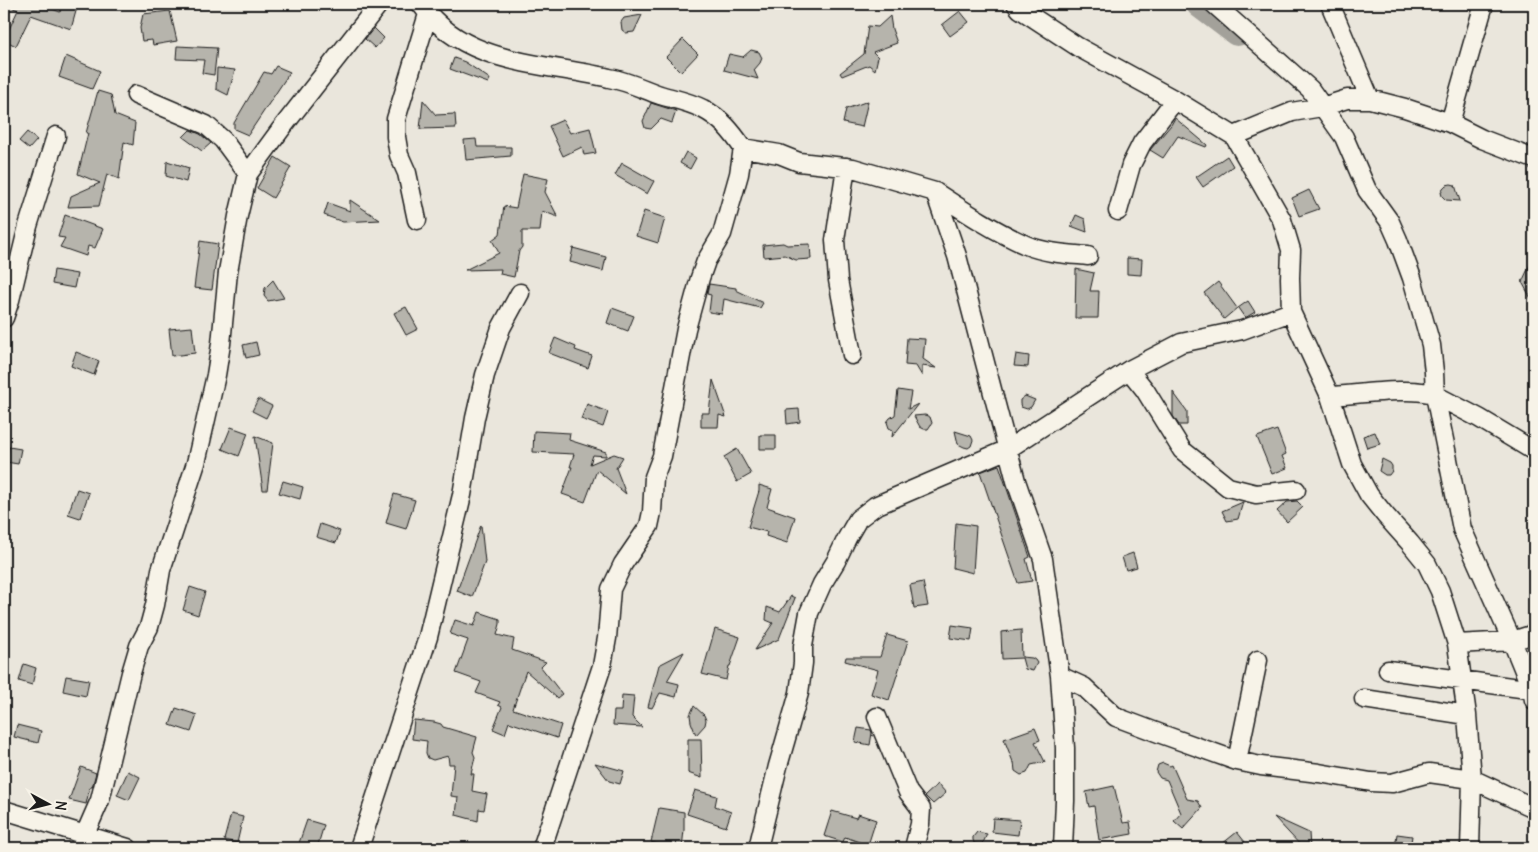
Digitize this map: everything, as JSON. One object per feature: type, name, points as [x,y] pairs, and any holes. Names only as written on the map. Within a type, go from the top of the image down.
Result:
[{"type":"street","points":[[82,841],[100,800],[139,646],[149,627],[161,570],[196,463],[216,376],[228,272],[248,174],[281,128],[380,4]]},
{"type":"street","points":[[1016,4],[1020,9],[1078,47],[1175,100],[1234,136],[1282,220],[1291,250],[1291,312],[1330,396],[1352,464],[1369,495],[1427,564],[1440,591],[1457,644],[1468,715],[1472,779],[1470,848]]},
{"type":"street","points":[[1214,4],[1310,89],[1344,137],[1367,190],[1390,222],[1414,286],[1430,345],[1435,395],[1462,529],[1534,694]]},
{"type":"street","points":[[1330,4],[1370,99]]},
{"type":"street","points":[[1450,122],[1484,4]]},
{"type":"street","points":[[417,220],[407,173],[399,155],[396,120],[424,9],[457,38],[476,48],[506,59],[610,78],[703,108],[725,124],[744,148],[779,154],[798,162],[853,168],[935,192],[985,224],[1027,246],[1054,252],[1088,256]]},
{"type":"street","points":[[136,95],[206,125],[223,140],[248,174]]},
{"type":"street","points":[[1234,136],[1292,112],[1322,107],[1346,99],[1370,99],[1450,122],[1482,139],[1534,159]]},
{"type":"street","points":[[1118,211],[1125,182],[1142,144],[1175,100]]},
{"type":"street","points":[[4,318],[28,226],[56,136]]},
{"type":"street","points":[[542,848],[602,666],[607,638],[611,589],[624,564],[649,526],[652,512],[654,477],[662,456],[686,329],[703,270],[722,234],[739,174],[744,148]]},
{"type":"street","points":[[846,168],[835,240],[838,280],[852,355]]},
{"type":"street","points":[[935,192],[957,256],[1016,481],[1042,559],[1060,676],[1065,748],[1063,848]]},
{"type":"street","points":[[359,848],[428,637],[462,495],[475,418],[485,375],[501,328],[520,293]]},
{"type":"street","points":[[758,848],[778,766],[799,693],[803,646],[809,613],[822,584],[858,519],[875,506],[1008,449],[1129,370],[1181,343],[1242,330],[1291,312]]},
{"type":"street","points":[[1129,370],[1145,390],[1182,450],[1228,487],[1256,494],[1296,490]]},
{"type":"street","points":[[1330,396],[1426,391],[1480,418],[1534,451]]},
{"type":"street","points":[[1457,644],[1512,641],[1534,634]]},
{"type":"street","points":[[1237,761],[1258,660]]},
{"type":"street","points":[[1388,670],[1534,694]]},
{"type":"street","points":[[1060,676],[1084,687],[1116,717],[1237,761],[1371,782],[1392,783],[1429,773],[1472,779],[1534,808]]},
{"type":"street","points":[[1364,699],[1468,715]]},
{"type":"street","points":[[877,717],[908,792],[921,809],[920,824],[914,848]]},
{"type":"street","points":[[4,810],[82,841],[128,848]]},
{"type":"building","points":[[4,4],[39,4],[60,12],[63,4],[78,4],[71,29],[31,15],[16,46],[4,40],[18,10]]},
{"type":"building","points":[[170,11],[177,41],[153,45],[152,40],[142,41],[140,28],[143,14]]},
{"type":"building","points":[[960,11],[969,22],[950,36],[942,25]]},
{"type":"building","points":[[642,15],[634,32],[626,33],[622,30],[621,22],[624,18]]},
{"type":"building","points":[[890,16],[897,43],[873,52],[878,57],[875,70],[869,65],[842,76],[840,73],[864,54],[868,26],[878,27]]},
{"type":"building","points":[[374,28],[384,38],[375,48],[365,39]]},
{"type":"building","points":[[683,39],[698,54],[681,72],[666,57]]},
{"type":"building","points":[[177,46],[217,48],[214,75],[202,73],[204,60],[176,59]]},
{"type":"building","points":[[751,50],[759,52],[762,58],[754,70],[758,79],[724,70],[729,54],[743,57]]},
{"type":"building","points":[[66,56],[100,71],[92,89],[59,77]]},
{"type":"building","points":[[454,58],[465,62],[490,79],[488,83],[450,69]]},
{"type":"building","points":[[276,66],[290,72],[248,135],[234,129],[234,123],[264,72],[271,74]]},
{"type":"building","points":[[217,68],[235,70],[228,95],[216,89]]},
{"type":"building","points":[[98,91],[111,95],[115,115],[135,123],[133,145],[124,142],[119,179],[107,174],[99,206],[68,207],[71,196],[100,183],[78,174],[88,133],[86,133]]},
{"type":"building","points":[[423,100],[436,115],[455,114],[456,128],[420,129]]},
{"type":"building","points":[[868,101],[862,127],[843,123],[846,109]]},
{"type":"building","points":[[651,103],[676,111],[672,123],[661,119],[651,129],[645,128],[643,121]]},
{"type":"building","points":[[1175,118],[1207,145],[1206,147],[1178,136],[1163,158],[1150,150]]},
{"type":"building","points":[[563,120],[570,133],[590,128],[596,153],[584,155],[582,147],[563,156],[549,126]]},
{"type":"building","points":[[190,130],[200,134],[211,143],[202,151],[183,137]]},
{"type":"building","points":[[27,132],[37,140],[29,149],[19,141]]},
{"type":"building","points":[[476,139],[477,147],[511,147],[511,156],[466,160],[464,140]]},
{"type":"building","points":[[686,152],[696,158],[690,169],[680,163]]},
{"type":"building","points":[[1227,156],[1233,166],[1203,187],[1196,177]]},
{"type":"building","points":[[275,157],[291,167],[273,198],[257,188]]},
{"type":"building","points":[[167,161],[189,168],[186,182],[166,176]]},
{"type":"building","points":[[622,163],[654,181],[647,194],[615,175]]},
{"type":"building","points":[[523,174],[548,179],[545,192],[558,217],[542,211],[540,231],[522,231],[522,247],[519,251],[514,277],[500,274],[501,269],[465,270],[499,253],[492,240],[500,234],[504,206],[516,208]]},
{"type":"building","points":[[1451,184],[1455,185],[1460,201],[1446,200],[1442,196],[1443,188]]},
{"type":"building","points":[[1309,190],[1319,209],[1299,216],[1292,198]]},
{"type":"building","points":[[350,200],[380,220],[343,222],[324,215],[328,203],[350,211]]},
{"type":"building","points":[[644,211],[665,218],[658,243],[636,236]]},
{"type":"building","points":[[65,215],[103,229],[95,248],[88,246],[86,256],[60,247],[65,238],[58,237]]},
{"type":"building","points":[[1076,215],[1085,219],[1087,232],[1071,226]]},
{"type":"building","points":[[200,241],[218,244],[212,290],[194,288]]},
{"type":"building","points":[[783,243],[787,245],[810,244],[811,259],[796,260],[785,255],[764,257],[763,245]]},
{"type":"building","points":[[573,248],[606,257],[603,271],[570,262]]},
{"type":"building","points":[[1534,256],[1534,304],[1522,282]]},
{"type":"building","points":[[1127,258],[1142,259],[1141,275],[1127,274]]},
{"type":"building","points":[[1076,269],[1094,273],[1090,291],[1099,291],[1098,318],[1075,318]]},
{"type":"building","points":[[54,270],[77,274],[74,288],[52,284]]},
{"type":"building","points":[[273,280],[284,298],[268,301],[264,296],[265,288]]},
{"type":"building","points":[[1218,282],[1237,308],[1224,319],[1204,293]]},
{"type":"building","points":[[709,284],[736,288],[736,290],[763,303],[760,308],[724,299],[722,314],[709,312],[711,295],[707,294]]},
{"type":"building","points":[[1248,301],[1255,312],[1245,318],[1238,308]]},
{"type":"building","points":[[406,307],[418,329],[406,335],[394,313]]},
{"type":"building","points":[[612,308],[634,316],[628,331],[607,323]]},
{"type":"building","points":[[192,327],[195,353],[172,356],[169,329]]},
{"type":"building","points":[[555,338],[576,347],[575,350],[592,356],[588,368],[549,353]]},
{"type":"building","points":[[907,338],[925,339],[923,359],[936,368],[922,366],[922,376],[916,366],[905,365]]},
{"type":"building","points":[[256,342],[259,355],[246,358],[243,345]]},
{"type":"building","points":[[76,352],[99,361],[94,375],[71,366]]},
{"type":"building","points":[[1016,354],[1029,356],[1028,367],[1014,366]]},
{"type":"building","points":[[713,380],[726,417],[719,415],[718,427],[701,427],[701,413],[709,413]]},
{"type":"building","points":[[898,390],[911,392],[908,409],[918,404],[892,437],[893,430],[889,428],[887,422],[895,415]]},
{"type":"building","points":[[1173,392],[1187,411],[1187,425],[1179,425],[1173,416]]},
{"type":"building","points":[[1025,396],[1035,400],[1031,407],[1027,409],[1021,407],[1020,404],[1020,400]]},
{"type":"building","points":[[258,399],[272,406],[266,418],[252,411]]},
{"type":"building","points":[[587,404],[608,412],[603,427],[581,419]]},
{"type":"building","points":[[799,409],[800,422],[787,424],[786,410]]},
{"type":"building","points":[[925,415],[930,417],[932,423],[928,429],[920,427],[914,416]]},
{"type":"building","points":[[231,427],[248,433],[239,456],[222,449]]},
{"type":"building","points":[[1277,430],[1286,454],[1282,456],[1287,468],[1272,474],[1257,437]]},
{"type":"building","points":[[534,431],[570,433],[569,440],[606,452],[606,456],[593,455],[590,464],[614,454],[623,457],[616,468],[626,494],[597,470],[585,502],[562,494],[572,467],[570,467],[574,454],[533,452]]},
{"type":"building","points":[[955,431],[971,436],[973,440],[971,446],[968,448],[958,444]]},
{"type":"building","points":[[1375,432],[1380,444],[1367,448],[1363,436]]},
{"type":"building","points":[[760,435],[776,435],[776,449],[760,449]]},
{"type":"building","points":[[255,436],[273,443],[267,490],[263,490]]},
{"type":"building","points":[[9,447],[21,449],[18,464],[6,462]]},
{"type":"building","points":[[737,449],[751,474],[737,482],[724,457]]},
{"type":"building","points":[[1382,459],[1392,466],[1392,471],[1389,475],[1379,471]]},
{"type":"building","points":[[999,465],[1030,557],[1026,559],[1032,581],[1018,583],[980,472]]},
{"type":"building","points":[[283,481],[303,487],[300,499],[279,493]]},
{"type":"building","points":[[759,485],[772,489],[767,507],[795,517],[787,543],[766,536],[767,532],[748,527],[759,491]]},
{"type":"building","points":[[77,489],[89,493],[80,518],[68,514]]},
{"type":"building","points":[[394,494],[415,500],[406,529],[386,523]]},
{"type":"building","points":[[1297,501],[1303,507],[1287,522],[1277,511],[1287,502]]},
{"type":"building","points":[[1243,502],[1238,519],[1227,521],[1222,511]]},
{"type":"building","points":[[956,523],[976,526],[973,573],[953,568]]},
{"type":"building","points":[[320,524],[340,531],[336,543],[316,537]]},
{"type":"building","points":[[481,525],[485,562],[472,597],[457,591]]},
{"type":"building","points":[[1133,553],[1137,567],[1126,570],[1122,557]]},
{"type":"building","points":[[923,582],[928,606],[914,608],[910,585]]},
{"type":"building","points":[[190,587],[205,592],[198,615],[183,610]]},
{"type":"building","points":[[791,596],[795,598],[779,639],[755,650],[773,623],[766,620],[767,607],[780,612]]},
{"type":"building","points":[[479,612],[500,619],[497,635],[514,639],[512,650],[546,662],[541,667],[562,694],[557,698],[526,671],[513,709],[561,725],[557,738],[509,722],[505,734],[493,729],[502,707],[498,705],[500,702],[476,693],[481,682],[456,673],[468,640],[450,634],[455,620],[474,626]]},
{"type":"building","points":[[952,625],[973,628],[971,641],[950,638]]},
{"type":"building","points":[[715,629],[740,637],[726,680],[702,674]]},
{"type":"building","points":[[1021,630],[1022,657],[1035,660],[1037,663],[1033,671],[1025,669],[1022,658],[1002,659],[1001,632]]},
{"type":"building","points":[[887,635],[908,641],[889,700],[871,694],[878,670],[845,661],[846,657],[880,657]]},
{"type":"building","points":[[684,652],[667,681],[679,684],[676,697],[660,693],[652,708],[648,707],[659,665]]},
{"type":"building","points":[[24,664],[36,668],[32,685],[19,681]]},
{"type":"building","points":[[66,676],[89,680],[86,696],[63,691]]},
{"type":"building","points":[[622,695],[634,696],[632,717],[642,727],[613,725],[614,711],[621,711]]},
{"type":"building","points":[[694,706],[704,715],[706,720],[705,725],[696,735],[690,715]]},
{"type":"building","points":[[176,708],[197,715],[191,732],[170,725]]},
{"type":"building","points":[[414,720],[434,722],[441,724],[443,727],[477,737],[473,752],[475,757],[471,774],[474,774],[472,791],[487,794],[484,810],[479,809],[478,821],[456,815],[458,797],[451,796],[454,764],[449,764],[448,756],[433,760],[428,758],[426,753],[427,741],[412,739]]},
{"type":"building","points":[[17,725],[41,731],[38,743],[14,737]]},
{"type":"building","points":[[858,728],[871,730],[870,745],[855,742]]},
{"type":"building","points":[[1035,728],[1040,740],[1035,742],[1045,762],[1031,765],[1027,773],[1021,775],[1015,771],[1014,762],[1004,739]]},
{"type":"building","points":[[688,739],[701,739],[702,778],[688,773]]},
{"type":"building","points":[[595,763],[624,771],[620,784],[609,781]]},
{"type":"building","points":[[1163,763],[1172,765],[1187,799],[1198,801],[1202,808],[1183,829],[1174,821],[1181,813],[1167,780],[1160,778],[1156,772],[1158,765]]},
{"type":"building","points":[[81,767],[96,773],[86,804],[69,800]]},
{"type":"building","points":[[128,771],[140,777],[129,800],[117,795]]},
{"type":"building","points":[[938,784],[946,793],[933,804],[925,796]]},
{"type":"building","points":[[1114,786],[1123,823],[1130,822],[1132,834],[1099,840],[1094,806],[1089,807],[1086,792]]},
{"type":"building","points":[[695,790],[717,796],[715,806],[731,812],[726,827],[687,814]]},
{"type":"building","points":[[659,808],[684,812],[682,848],[673,848],[651,842]]},
{"type":"building","points":[[832,811],[856,818],[858,814],[876,820],[868,845],[845,837],[843,842],[824,836]]},
{"type":"building","points":[[231,814],[243,817],[237,843],[224,840]]},
{"type":"building","points":[[1274,817],[1309,833],[1310,848],[1303,848]]},
{"type":"building","points":[[993,818],[1020,820],[1018,835],[992,832]]},
{"type":"building","points":[[307,820],[324,825],[317,848],[299,843]]},
{"type":"building","points":[[977,832],[987,834],[980,845],[974,843],[973,840]]},
{"type":"building","points":[[1237,832],[1245,842],[1238,848],[1217,848]]},
{"type":"building","points":[[1397,834],[1412,836],[1410,848],[1395,847]]},
{"type":"waterway","points":[[1200,4],[1237,32]]}]
